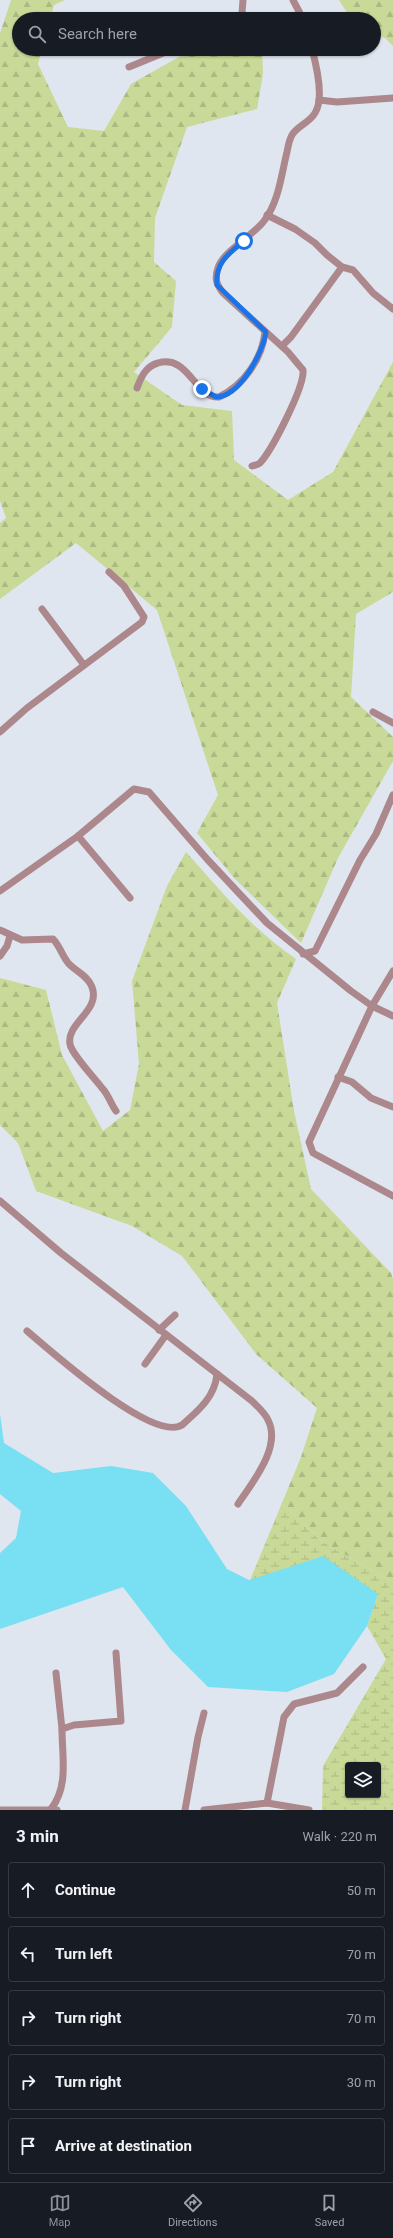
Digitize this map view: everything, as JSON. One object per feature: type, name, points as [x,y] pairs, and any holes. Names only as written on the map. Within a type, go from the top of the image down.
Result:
[{"type":"street","points":[[242,12],[243,0]]},
{"type":"street","points":[[292,0],[299,12]]},
{"type":"street","points":[[129,67],[156,56]]},
{"type":"street","points":[[252,466],[261,462],[282,430],[303,374],[300,366],[282,346],[223,293],[217,285],[216,277],[218,268],[223,259],[244,241],[268,215],[276,202],[292,134],[312,118],[320,100],[314,56]]},
{"type":"street","points":[[320,100],[336,102],[393,98]]},
{"type":"street","points":[[268,215],[315,243],[342,267],[353,270],[373,293],[393,309]]},
{"type":"street","points":[[282,346],[291,337],[342,267]]},
{"type":"street","points":[[137,388],[143,374],[150,366],[159,362],[170,362],[182,368],[209,395],[219,397],[232,390],[248,373],[264,345],[266,332]]},
{"type":"street","points":[[0,732],[84,665],[142,622],[144,617],[124,586],[109,572]]},
{"type":"street","points":[[42,609],[84,665]]},
{"type":"street","points":[[373,712],[393,723]]},
{"type":"street","points":[[0,891],[78,836],[134,789],[149,792],[207,859],[267,923],[303,954],[372,1006],[393,1016]]},
{"type":"street","points":[[303,954],[315,951],[360,860],[376,834],[393,795]]},
{"type":"street","points":[[78,836],[130,898]]},
{"type":"street","points":[[0,930],[10,936],[30,941],[53,939],[66,961],[88,979],[93,988],[92,1004],[74,1030],[69,1042],[71,1048],[84,1067],[103,1089],[116,1111]]},
{"type":"street","points":[[0,956],[7,946],[10,936]]},
{"type":"street","points":[[393,971],[372,1006],[309,1142],[313,1153],[393,1196]]},
{"type":"street","points":[[338,1077],[352,1082],[371,1098],[393,1107]]},
{"type":"street","points":[[0,1201],[159,1330],[252,1401],[265,1415],[271,1428],[266,1460],[238,1504]]},
{"type":"street","points":[[159,1330],[175,1315]]},
{"type":"street","points":[[27,1331],[94,1387],[158,1426],[177,1428],[182,1425],[212,1394],[216,1384],[217,1374]]},
{"type":"street","points":[[145,1364],[166,1335]]},
{"type":"street","points":[[62,1729],[74,1726],[121,1721],[116,1653]]},
{"type":"street","points":[[267,1803],[284,1717],[294,1704],[337,1693],[363,1667]]},
{"type":"street","points":[[0,1810],[54,1810],[61,1793],[63,1784],[62,1729],[56,1673]]},
{"type":"street","points":[[185,1810],[198,1737],[204,1713]]},
{"type":"street","points":[[204,1810],[250,1808],[267,1803],[309,1810]]},
{"type":"green space","points":[[11,0],[65,0],[54,5],[52,12],[12,12],[12,56],[40,56],[38,64],[68,127],[104,131],[131,84],[181,56],[262,56],[263,74],[257,109],[187,127],[155,218],[154,262],[176,281],[172,327],[134,372],[182,405],[232,411],[234,460],[288,500],[333,472],[393,362],[393,592],[356,614],[351,697],[393,737],[393,761],[338,858],[301,943],[235,879],[197,833],[218,795],[157,610],[76,543],[0,599],[0,523],[6,518],[0,501],[0,33]]},
{"type":"green space","points":[[339,0],[393,0],[393,46],[381,36],[381,12],[347,12]]},
{"type":"green space","points":[[186,852],[224,895],[251,922],[280,948],[296,959],[277,1003],[294,1111],[311,1189],[391,1273],[393,1279],[393,1582],[321,1541],[282,1503],[301,1457],[317,1408],[257,1355],[182,1256],[132,1226],[36,1191],[18,1143],[0,1125],[0,978],[46,990],[62,1055],[103,1131],[130,1110],[139,1064],[132,981],[167,886]]},
{"type":"green space","points":[[282,1503],[321,1541],[393,1582],[393,1810],[322,1810],[323,1766],[386,1659],[367,1626],[378,1594],[250,1580]]},
{"type":"water","points":[[0,1414],[4,1443],[53,1473],[111,1466],[153,1473],[186,1506],[227,1569],[249,1580],[323,1556],[378,1594],[367,1626],[334,1674],[287,1692],[208,1687],[171,1650],[123,1587],[0,1629],[0,1553],[16,1538],[21,1511],[0,1494]]},
{"type":"route","points":[[202,389],[209,395],[216,397],[219,397],[232,390],[257,361],[264,345],[266,332],[223,293],[217,285],[216,277],[218,268],[223,259],[244,241]]}]
